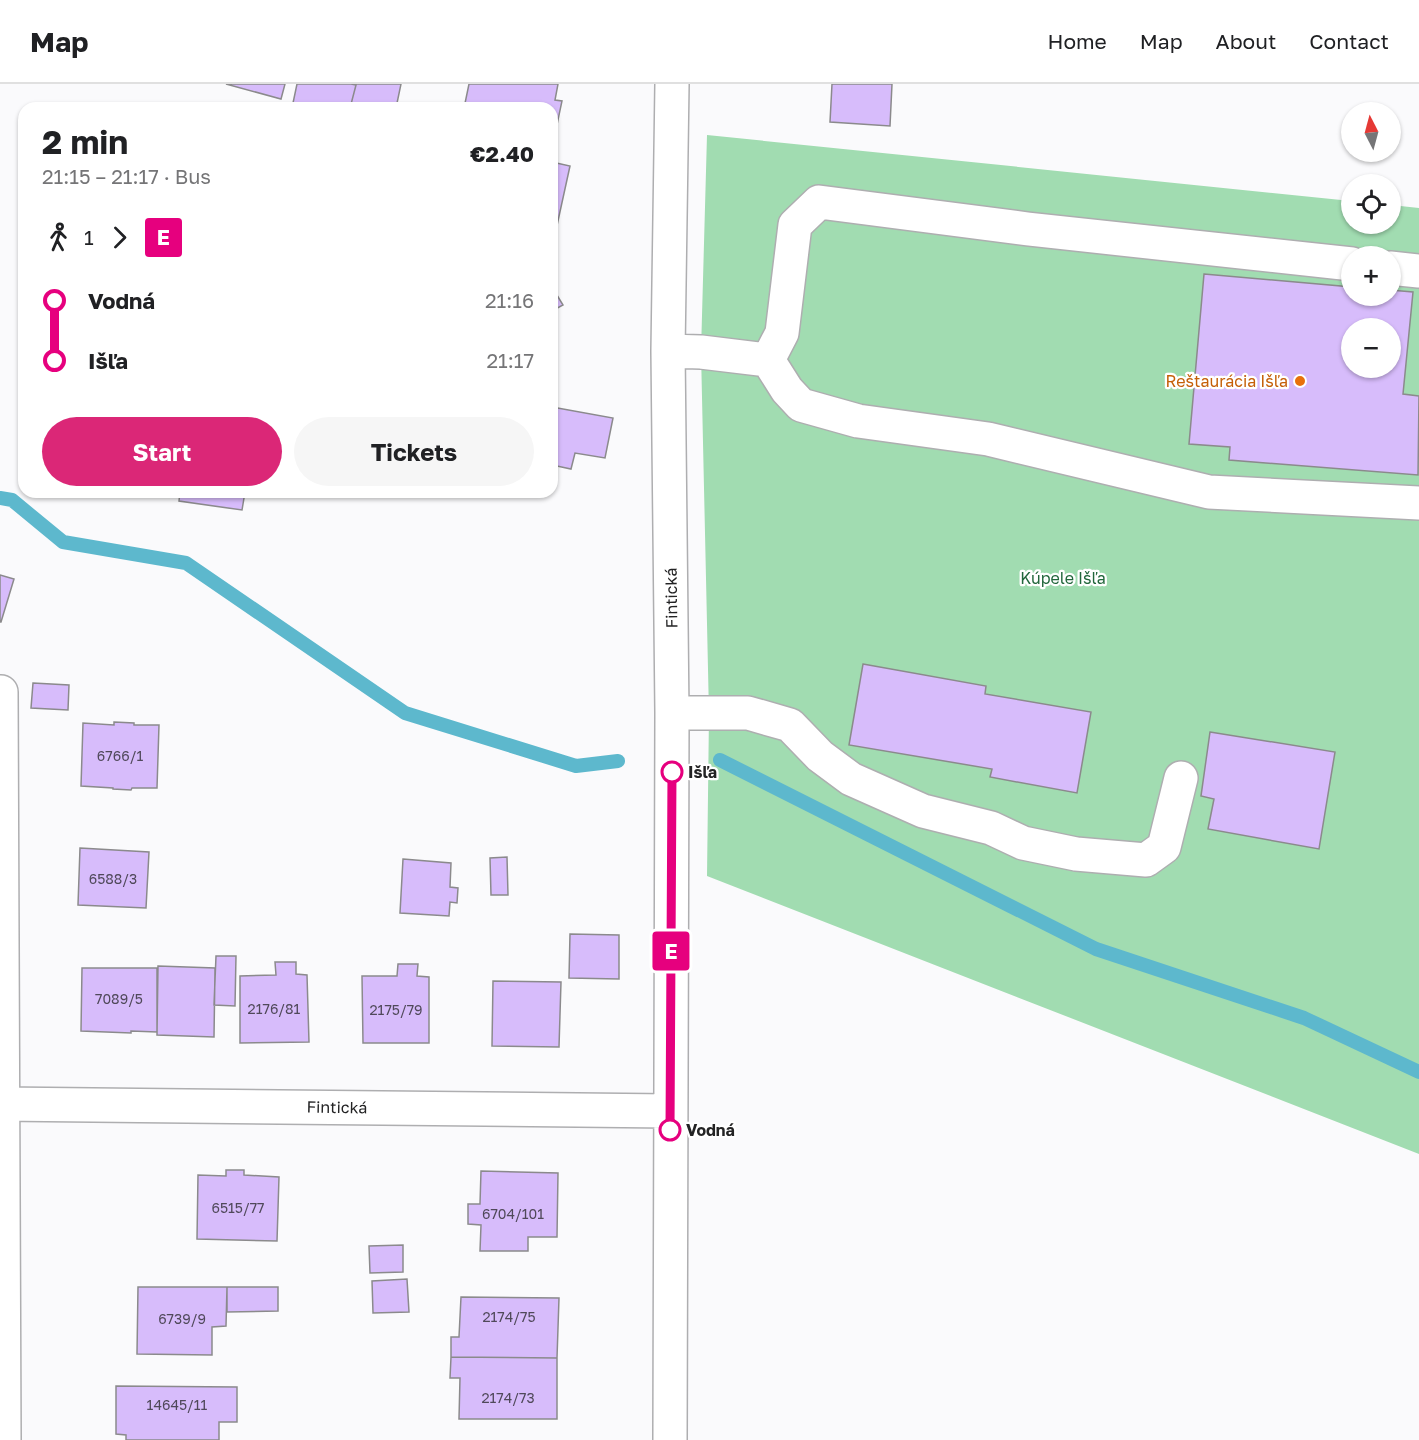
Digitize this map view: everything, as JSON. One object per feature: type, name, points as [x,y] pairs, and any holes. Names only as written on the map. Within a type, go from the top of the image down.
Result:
[{"type":"street","name":"Fintická","points":[[670,1440],[672,713],[668,351],[672,84]]},
{"type":"street","points":[[768,360],[782,333],[795,225],[819,202],[1028,229],[1341,263]]},
{"type":"street","points":[[1401,269],[1419,271]]},
{"type":"street","points":[[668,351],[701,352],[768,360]]},
{"type":"street","points":[[768,360],[787,390],[801,405],[858,421],[988,439],[1209,492],[1419,503]]},
{"type":"street","points":[[1,693],[4,1440]]},
{"type":"street","points":[[672,713],[748,713],[790,725],[820,756],[851,779],[923,811],[990,828],[1023,843],[1076,854],[1146,860],[1164,847],[1181,778]]},
{"type":"street","name":"Fintická","points":[[1,1104],[670,1111]]},
{"type":"green space","name":"Kúpele Išľa","points":[[707,135],[1341,200],[1341,234],[1401,234],[1401,206],[1419,208],[1419,1154],[707,876],[709,714],[701,352]]},
{"type":"building","points":[[226,84],[285,84],[281,99]]},
{"type":"building","points":[[297,84],[356,85],[352,102],[293,102]]},
{"type":"building","points":[[351,84],[401,84],[397,102],[352,102],[356,85]]},
{"type":"building","points":[[469,84],[558,84],[555,100],[562,101],[558,120],[558,102],[465,102]]},
{"type":"building","points":[[832,84],[892,84],[890,126],[830,122]]},
{"type":"building","points":[[558,163],[570,166],[558,221]]},
{"type":"building","name":"Reštaurácia Išľa","points":[[1204,274],[1341,286],[1341,306],[1401,306],[1401,291],[1413,292],[1403,394],[1419,396],[1418,475],[1229,460],[1230,447],[1189,444]]},
{"type":"building","points":[[558,297],[563,305],[558,308]]},
{"type":"building","points":[[558,408],[613,418],[605,458],[575,453],[571,469],[558,466]]},
{"type":"building","points":[[179,498],[244,498],[242,510],[179,501]]},
{"type":"building","points":[[0,575],[14,579],[1,622],[0,622]]},
{"type":"building","points":[[863,664],[986,686],[985,694],[1091,712],[1077,793],[990,777],[992,769],[849,745]]},
{"type":"building","points":[[33,683],[69,685],[68,710],[31,708]]},
{"type":"building","points":[[114,722],[159,725],[157,788],[132,788],[131,790],[81,786],[83,723],[114,725]]},
{"type":"building","points":[[1210,732],[1335,752],[1319,849],[1208,829],[1214,799],[1201,796]]},
{"type":"building","points":[[80,848],[149,852],[146,908],[78,905]]},
{"type":"building","points":[[507,857],[508,895],[491,895],[490,858]]},
{"type":"building","points":[[403,859],[451,863],[450,887],[458,888],[457,903],[450,902],[449,916],[400,913]]},
{"type":"building","points":[[570,934],[619,935],[619,979],[569,978]]},
{"type":"building","points":[[216,956],[236,956],[235,1006],[214,1005]]},
{"type":"building","points":[[275,962],[296,962],[296,974],[307,975],[309,1042],[240,1043],[240,976],[276,975]]},
{"type":"building","points":[[398,964],[418,964],[417,976],[429,977],[429,1043],[363,1043],[362,976],[397,976]]},
{"type":"building","points":[[158,966],[215,968],[214,1037],[157,1035]]},
{"type":"building","points":[[82,968],[157,968],[157,1032],[81,1031]]},
{"type":"building","points":[[493,981],[561,982],[559,1047],[492,1046]]},
{"type":"building","points":[[226,1170],[244,1170],[244,1175],[279,1177],[277,1241],[197,1239],[198,1175],[226,1176]]},
{"type":"building","points":[[481,1171],[558,1173],[557,1237],[528,1237],[528,1251],[480,1251],[481,1225],[468,1224],[468,1204],[480,1204]]},
{"type":"building","points":[[403,1245],[403,1272],[370,1273],[369,1246]]},
{"type":"building","points":[[407,1279],[409,1312],[373,1313],[372,1281]]},
{"type":"building","points":[[138,1287],[227,1287],[226,1326],[212,1327],[212,1355],[137,1354]]},
{"type":"building","points":[[227,1287],[278,1287],[278,1311],[227,1312]]},
{"type":"building","points":[[461,1297],[559,1298],[557,1358],[451,1357],[451,1337],[459,1337]]},
{"type":"building","points":[[451,1357],[557,1358],[557,1419],[459,1419],[460,1378],[450,1378]]},
{"type":"building","points":[[116,1386],[237,1387],[237,1422],[219,1422],[219,1440],[126,1440],[126,1435],[116,1434]]},
{"type":"waterway","points":[[0,498],[12,500],[63,542],[186,563],[405,713],[576,766],[618,761]]},
{"type":"waterway","points":[[720,760],[1096,949],[1304,1018],[1419,1072]]},
{"type":"bus line","name":"E","points":[[670,1130],[672,772]]},
{"type":"place","name":"Reštaurácia Išľa","points":[[1300,381]]},
{"type":"place","name":"Išľa","points":[[672,772]]},
{"type":"place","name":"Vodná","points":[[670,1130]]}]
